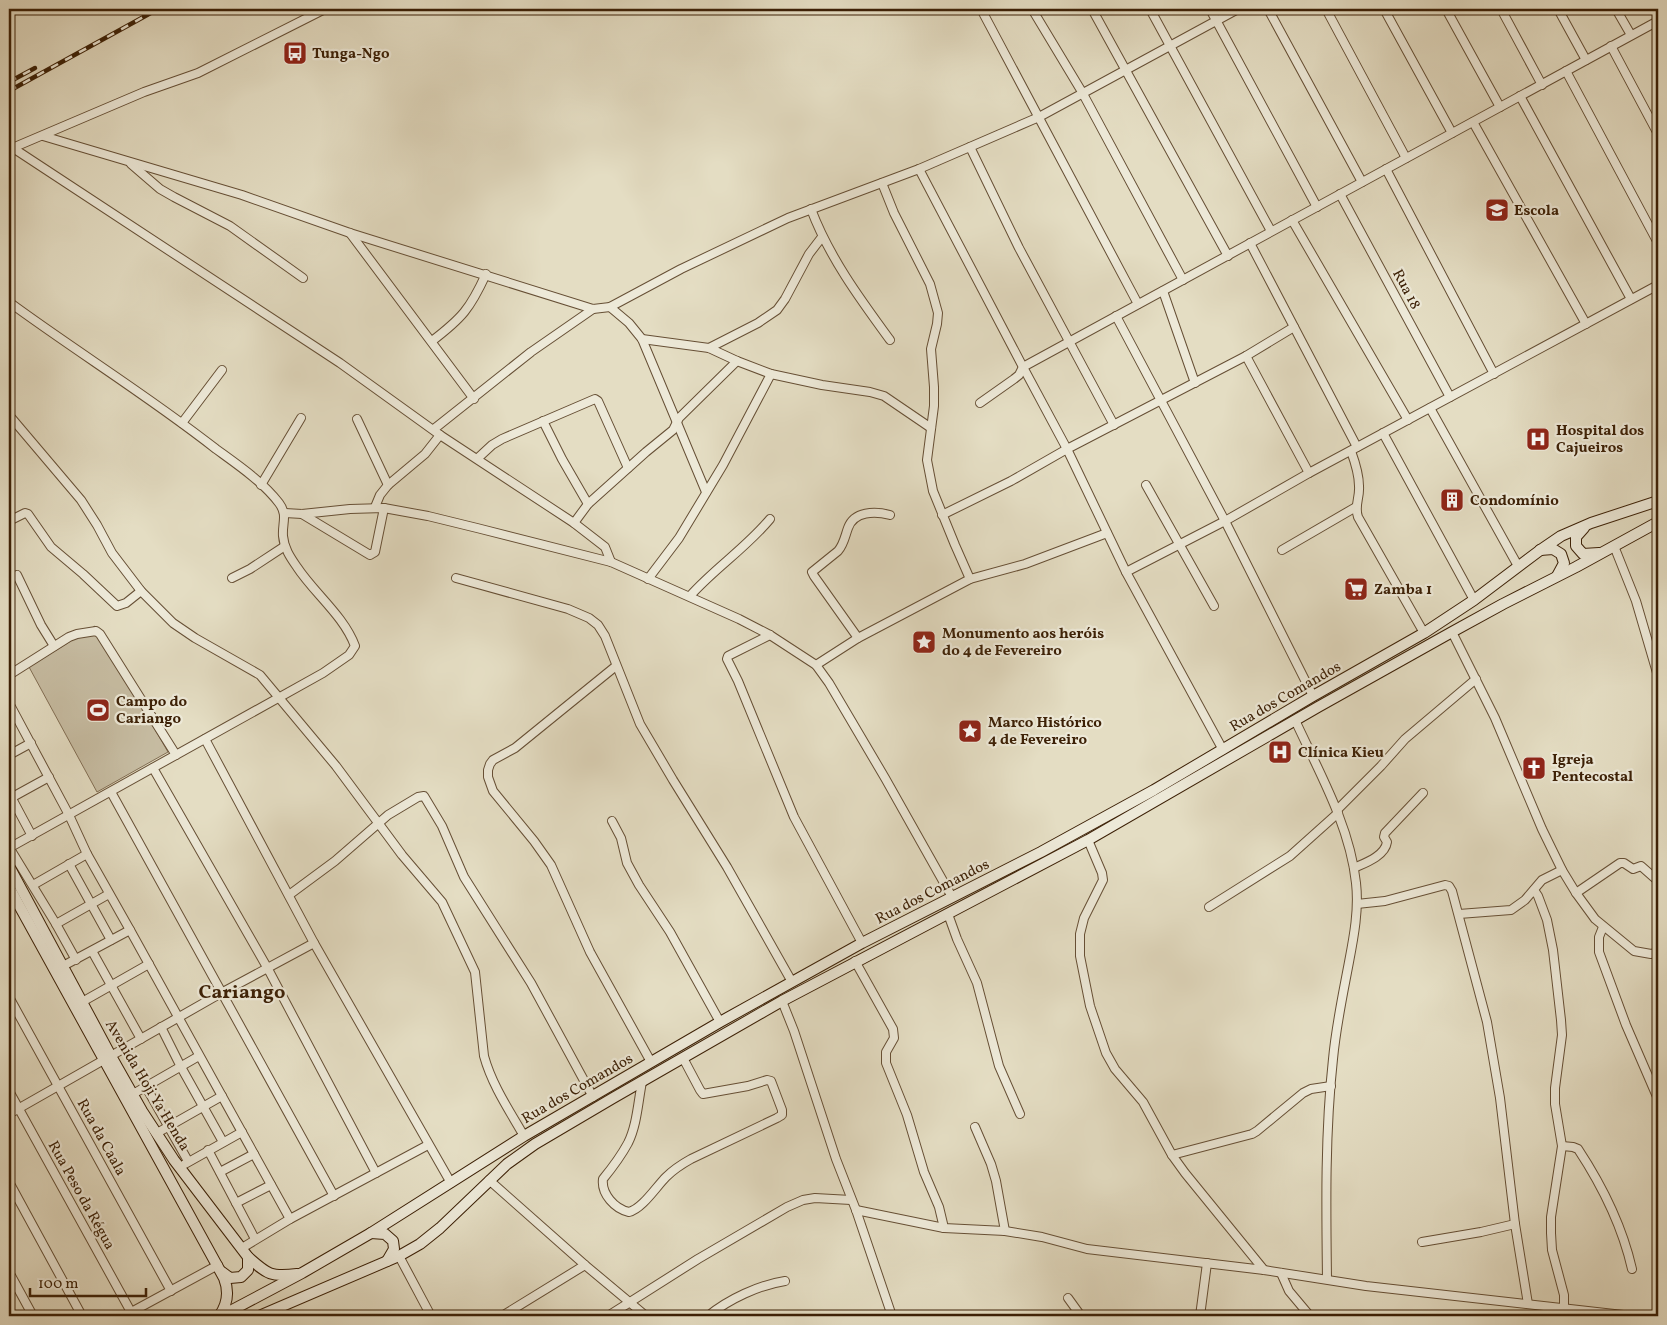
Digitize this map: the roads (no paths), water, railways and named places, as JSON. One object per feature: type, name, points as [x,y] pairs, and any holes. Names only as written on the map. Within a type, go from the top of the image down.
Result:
[{"type":"main road","name":"Rua dos Comandos","points":[[220,1316],[302,1273],[371,1233],[524,1136],[720,1022],[862,943],[1049,847],[1223,750],[1424,632],[1474,600],[1539,550],[1561,536],[1591,523],[1658,501]]},
{"type":"main road","name":"Rua dos Comandos","points":[[259,1316],[399,1256],[420,1244],[440,1228],[507,1164],[535,1144],[782,1001],[1088,840],[1452,632],[1658,522]]},
{"type":"main road","points":[[1591,523],[1582,529],[1576,537],[1576,546],[1583,554],[1589,555],[1603,552]]},
{"type":"main road","points":[[1539,550],[1553,549],[1561,554],[1564,563],[1556,577]]},
{"type":"main road","name":"Avenida Hoji Ya Henda","points":[[9,866],[82,1002],[108,1058],[157,1133],[184,1164],[248,1258],[270,1274],[278,1276],[302,1273]]},
{"type":"main road","name":"Avenida Hoji Ya Henda","points":[[9,887],[108,1058],[219,1268],[226,1284],[227,1295],[220,1316]]},
{"type":"main road","points":[[371,1233],[385,1234],[393,1241],[394,1248],[387,1261]]},
{"type":"main road","points":[[219,1268],[230,1278],[240,1277],[248,1270],[248,1258]]},
{"type":"street","points":[[11,149],[144,92],[198,73],[325,9]]},
{"type":"street","points":[[981,9],[1138,304]]},
{"type":"street","points":[[1032,9],[1082,92],[1183,280]]},
{"type":"street","points":[[1092,9],[1228,256]]},
{"type":"street","points":[[1150,9],[1271,231]]},
{"type":"street","points":[[1210,9],[1317,207]]},
{"type":"street","points":[[43,136],[242,195],[350,233],[486,274],[592,309],[610,307],[681,269],[788,218],[919,169],[1039,117],[1238,9]]},
{"type":"street","points":[[1268,9],[1362,182]]},
{"type":"street","points":[[1326,9],[1406,158]]},
{"type":"street","points":[[1384,9],[1452,133]]},
{"type":"street","points":[[1446,9],[1500,107]]},
{"type":"street","points":[[1500,9],[1542,84]]},
{"type":"street","points":[[1558,9],[1586,60]]},
{"type":"street","points":[[1616,9],[1631,35]]},
{"type":"street","points":[[980,403],[1019,375],[1022,367],[1658,21]]},
{"type":"street","points":[[1611,46],[1658,134]]},
{"type":"street","points":[[1566,71],[1658,243]]},
{"type":"street","points":[[1520,96],[1631,299]]},
{"type":"street","points":[[1473,122],[1586,324]]},
{"type":"street","points":[[970,147],[1019,248],[1114,424]]},
{"type":"street","points":[[11,149],[340,363],[437,432],[574,522],[605,547],[612,562]]},
{"type":"street","points":[[130,162],[160,189],[230,226],[302,278]]},
{"type":"street","points":[[919,169],[1067,449],[1126,572],[1223,750]]},
{"type":"street","points":[[1386,169],[1494,374]]},
{"type":"street","points":[[882,183],[894,213],[930,284],[938,313],[931,349],[934,387],[927,460],[931,484],[942,515],[970,579]]},
{"type":"street","name":"Rua 18","points":[[1340,194],[1450,397]]},
{"type":"street","points":[[811,210],[822,237],[890,340]]},
{"type":"street","points":[[1292,220],[1408,420]]},
{"type":"street","points":[[350,233],[474,399]]},
{"type":"street","points":[[709,348],[758,323],[777,310],[809,254],[822,237]]},
{"type":"street","points":[[1250,243],[1354,449],[1359,482],[1356,507],[1358,518],[1424,632]]},
{"type":"street","points":[[432,341],[455,324],[467,310],[478,293],[486,274]]},
{"type":"street","points":[[1126,572],[1225,521],[1309,473],[1658,285]]},
{"type":"street","points":[[1163,290],[1195,383]]},
{"type":"street","points":[[9,302],[182,423],[261,485],[280,504],[285,513],[283,528],[285,546],[297,568],[336,615],[355,646],[349,655],[337,664],[279,698],[9,848],[33,885],[76,960]]},
{"type":"street","points":[[610,307],[642,339],[706,492]]},
{"type":"street","points":[[375,508],[380,496],[388,485],[425,454],[437,432],[531,352],[592,309]]},
{"type":"street","points":[[1116,316],[1225,521],[1313,696]]},
{"type":"street","points":[[942,515],[1011,481],[1114,424],[1162,401],[1246,356],[1294,327]]},
{"type":"street","points":[[642,339],[709,348],[771,374],[884,396],[931,428]]},
{"type":"street","points":[[1246,356],[1309,473]]},
{"type":"street","points":[[574,522],[588,504],[673,430],[679,418],[737,361]]},
{"type":"street","points":[[182,423],[222,370]]},
{"type":"street","points":[[648,579],[679,538],[724,466],[771,374]]},
{"type":"street","points":[[478,458],[497,441],[592,400],[597,400],[628,468]]},
{"type":"street","points":[[1430,408],[1518,566]]},
{"type":"street","points":[[9,415],[81,500],[98,525],[112,553],[141,591],[173,623],[195,638],[258,673],[336,766],[377,823],[442,902],[472,964],[476,978],[484,1056],[487,1067],[497,1090],[524,1136]]},
{"type":"street","points":[[261,485],[301,418]]},
{"type":"street","points":[[357,419],[388,485]]},
{"type":"street","points":[[543,421],[588,504]]},
{"type":"street","points":[[1383,433],[1474,600]]},
{"type":"street","points":[[1146,485],[1214,606]]},
{"type":"street","points":[[1282,550],[1356,507]]},
{"type":"street","points":[[285,513],[302,514],[384,508],[436,518],[612,562],[690,596],[770,635],[816,665],[829,683],[952,897]]},
{"type":"street","points":[[302,514],[372,554],[375,552],[384,508]]},
{"type":"street","points":[[858,638],[812,572],[842,546],[849,525],[860,515],[876,511],[890,515]]},
{"type":"street","points":[[9,520],[25,513],[28,514],[51,547],[117,606],[126,603],[141,591]]},
{"type":"street","points":[[690,596],[716,569],[754,537],[770,519]]},
{"type":"street","points":[[816,665],[858,638],[970,579],[1025,564],[1107,533]]},
{"type":"street","points":[[232,578],[250,569],[285,546]]},
{"type":"street","points":[[1614,546],[1636,601],[1658,676]]},
{"type":"street","points":[[16,575],[54,646]]},
{"type":"street","points":[[456,578],[568,609],[589,618],[598,625],[605,636],[640,724],[672,780],[727,867],[792,982]]},
{"type":"street","points":[[9,675],[54,646],[77,634],[96,631],[100,634],[176,755]]},
{"type":"street","points":[[1452,632],[1495,718],[1542,829],[1562,870],[1576,893],[1603,927],[1634,951],[1651,954],[1658,952]]},
{"type":"street","points":[[770,635],[728,656],[727,662],[738,681],[794,817],[862,943]]},
{"type":"street","points":[[616,666],[515,748],[493,760],[490,764],[488,777],[493,791],[534,840],[551,865],[586,945],[651,1062]]},
{"type":"street","points":[[1209,907],[1290,856],[1337,812],[1404,739],[1476,679]]},
{"type":"street","points":[[9,703],[69,815],[87,854],[290,1219]]},
{"type":"street","points":[[9,721],[17,716]]},
{"type":"street","points":[[1296,720],[1337,812],[1357,884],[1355,930],[1339,1010],[1331,1086],[1326,1204],[1327,1279]]},
{"type":"street","points":[[205,739],[314,943],[428,1146],[451,1183]]},
{"type":"street","points":[[9,755],[31,743]]},
{"type":"street","points":[[153,768],[268,969],[376,1173]]},
{"type":"street","points":[[32,836],[10,797],[49,777]]},
{"type":"street","points":[[111,792],[334,1196]]},
{"type":"street","points":[[1354,868],[1369,862],[1386,847],[1385,833],[1424,793]]},
{"type":"street","points":[[289,895],[335,861],[377,823],[418,797],[424,796],[442,826],[464,877],[531,983],[593,1096]]},
{"type":"street","points":[[612,821],[620,838],[627,863],[670,932],[720,1022]]},
{"type":"street","points":[[1088,840],[1102,873],[1103,880],[1087,910],[1080,934],[1080,956],[1090,1006],[1106,1053],[1115,1069],[1143,1102],[1172,1155],[1218,1215],[1264,1270]]},
{"type":"street","points":[[33,885],[87,854]]},
{"type":"street","points":[[1576,893],[1620,863],[1624,863],[1633,869],[1641,866],[1658,880]]},
{"type":"street","points":[[69,864],[111,940]]},
{"type":"street","points":[[1459,914],[1511,910],[1525,900],[1542,880],[1562,870]]},
{"type":"street","points":[[1357,904],[1385,901],[1446,885],[1452,891],[1487,1022],[1500,1098],[1515,1224],[1528,1304]]},
{"type":"street","points":[[1534,890],[1547,920],[1560,1003],[1562,1035],[1555,1088],[1555,1104],[1562,1146],[1550,1234],[1552,1250],[1569,1311]]},
{"type":"street","points":[[56,924],[110,894]]},
{"type":"street","points":[[948,914],[977,983],[999,1066],[1020,1114]]},
{"type":"street","points":[[1603,927],[1598,937],[1599,952],[1626,1025],[1658,1099]]},
{"type":"street","points":[[63,966],[130,930]]},
{"type":"street","points":[[9,1114],[223,992],[314,943]]},
{"type":"street","points":[[92,951],[141,1039]]},
{"type":"street","points":[[855,961],[893,1029],[894,1038],[886,1052],[886,1063],[907,1115],[924,1172],[939,1207],[944,1228]]},
{"type":"street","points":[[82,1002],[149,964]]},
{"type":"street","name":"Rua da Caala","points":[[9,997],[171,1291]]},
{"type":"street","points":[[782,1001],[892,1316]]},
{"type":"street","points":[[161,1027],[223,1142]]},
{"type":"street","points":[[133,1094],[199,1056]]},
{"type":"street","points":[[642,1082],[634,1126],[628,1142],[619,1159],[602,1179],[605,1193],[610,1199],[617,1207],[630,1212],[637,1210],[677,1167],[782,1115],[772,1083],[769,1080],[748,1086],[703,1094],[684,1058]]},
{"type":"street","points":[[1172,1155],[1252,1134],[1303,1093],[1312,1089],[1331,1086]]},
{"type":"street","points":[[146,1087],[168,1127],[184,1164],[242,1132]]},
{"type":"street","name":"Rua Peso da Régua","points":[[9,1091],[128,1314]]},
{"type":"street","points":[[157,1133],[222,1096]]},
{"type":"street","points":[[975,1127],[991,1164],[1005,1231]]},
{"type":"street","points":[[242,1248],[290,1219],[428,1146]]},
{"type":"street","points":[[1562,1146],[1578,1149],[1599,1184],[1616,1216],[1632,1269]]},
{"type":"street","points":[[208,1150],[255,1239]]},
{"type":"street","points":[[220,1172],[254,1154]]},
{"type":"street","points":[[489,1180],[646,1316]]},
{"type":"street","points":[[9,1182],[82,1316]]},
{"type":"street","points":[[236,1203],[271,1185]]},
{"type":"street","points":[[608,1316],[706,1254],[787,1207],[803,1200],[815,1198],[851,1200]]},
{"type":"street","points":[[856,1210],[944,1228],[1005,1231],[1042,1237],[1088,1249],[1264,1270],[1366,1286],[1528,1304],[1569,1311],[1632,1316]]},
{"type":"street","points":[[1422,1242],[1515,1224]]},
{"type":"street","points":[[399,1256],[432,1316]]},
{"type":"street","points":[[1200,1316],[1207,1263]]},
{"type":"street","points":[[502,1316],[586,1266]]},
{"type":"street","points":[[128,1314],[219,1268]]},
{"type":"street","points":[[9,1272],[33,1316]]},
{"type":"street","points":[[1281,1273],[1290,1291],[1310,1316]]},
{"type":"street","points":[[708,1316],[739,1297],[768,1284],[785,1280]]},
{"type":"street","points":[[1068,1298],[1081,1316]]},
{"type":"railway","points":[[9,91],[158,9]]},
{"type":"railway","points":[[9,82],[35,68]]},
{"type":"place","name":"Tunga-Ngo","points":[[295,53]]},
{"type":"place","name":"Escola","points":[[1497,210]]},
{"type":"place","name":"Hospital dos Cajueiros","points":[[1538,439]]},
{"type":"place","name":"Condomínio","points":[[1452,500]]},
{"type":"place","name":"Zamba 1","points":[[1356,589]]},
{"type":"place","name":"Monumento aos heróis do 4 de Fevereiro","points":[[924,642]]},
{"type":"place","name":"Campo do Cariango","points":[[98,710]]},
{"type":"place","name":"Marco Histórico 4 de Fevereiro","points":[[970,731]]},
{"type":"place","name":"Clínica Kieu","points":[[1280,752]]},
{"type":"place","name":"Igreja Pentecostal","points":[[1534,768]]},
{"type":"district","name":"Cariango","points":[[242,991]]}]
